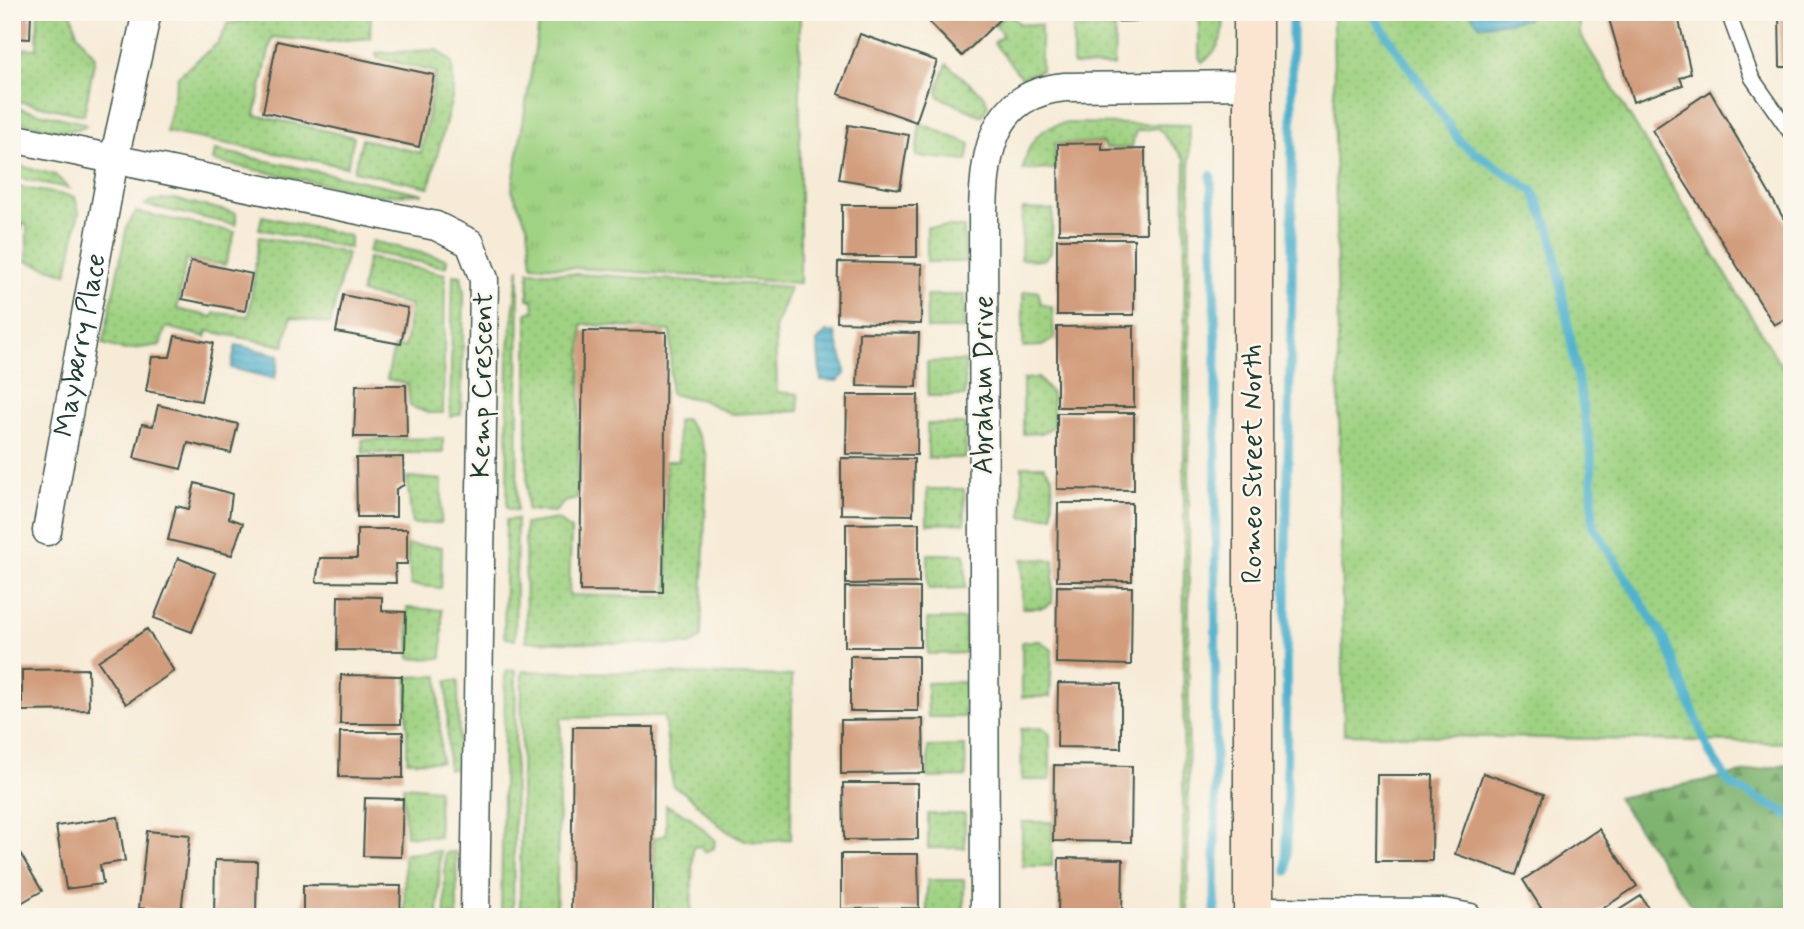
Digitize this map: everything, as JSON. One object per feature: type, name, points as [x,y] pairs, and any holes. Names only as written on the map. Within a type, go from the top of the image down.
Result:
[{"type":"main road","name":"Romeo Street North","points":[[1253,12],[1253,911]]},
{"type":"street","name":"Mayberry Place","points":[[47,531],[114,159],[147,12]]},
{"type":"street","name":"Abraham Drive","points":[[985,917],[983,211],[990,154],[1004,113],[1040,90],[1065,86],[1253,85]]},
{"type":"street","name":"Kemp Crescent","points":[[12,138],[436,226],[470,243],[484,279],[475,917]]},
{"type":"lane","points":[[1728,12],[1752,79],[1792,135]]},
{"type":"lane","points":[[1253,911],[1361,913],[1446,906],[1472,911],[1477,917]]},
{"type":"green space","points":[[38,12],[71,12],[77,33],[95,57],[84,115],[12,100],[12,48],[37,49]]},
{"type":"green space","points":[[311,12],[371,12],[370,38],[325,42],[272,37],[255,115],[354,137],[347,167],[166,132],[178,76],[219,42],[228,23]]},
{"type":"green space","points":[[541,12],[800,12],[800,283],[532,265],[528,227],[512,190]]},
{"type":"green space","points":[[1199,12],[1224,12],[1220,40],[1213,52],[1202,62],[1199,57]]},
{"type":"green space","points":[[1333,12],[1580,12],[1580,34],[1785,372],[1792,411],[1792,743],[1344,734]]},
{"type":"green space","points":[[1008,14],[1021,24],[1041,25],[1041,70],[1022,78],[994,43],[1003,35],[995,25]]},
{"type":"green space","points":[[1073,28],[1115,28],[1114,66],[1073,65]]},
{"type":"green space","points":[[438,50],[452,62],[453,94],[429,187],[354,171],[362,139],[421,153],[436,72],[377,58],[376,53]]},
{"type":"green space","points":[[947,64],[985,97],[988,105],[982,116],[939,97],[937,89]]},
{"type":"green space","points":[[12,107],[86,125],[69,130],[40,127],[12,119]]},
{"type":"green space","points":[[920,123],[970,144],[967,161],[916,156]]},
{"type":"green space","points":[[1064,123],[1190,125],[1188,917],[1183,917],[1185,159],[1158,128],[1136,131],[1131,148],[1106,148],[1102,142],[1055,144],[1055,169],[1023,170],[1027,152],[1040,133]]},
{"type":"green space","points":[[215,150],[423,194],[376,195],[213,161]]},
{"type":"green space","points":[[12,164],[55,175],[69,188],[12,177]]},
{"type":"green space","points":[[12,186],[75,197],[79,212],[67,274],[27,261],[27,225],[12,220]]},
{"type":"green space","points":[[174,199],[236,213],[236,225],[145,205],[151,201]]},
{"type":"green space","points":[[1022,209],[1053,210],[1051,252],[1043,260],[1021,259]]},
{"type":"green space","points":[[136,212],[235,232],[225,265],[186,259],[177,309],[213,317],[215,313],[249,316],[259,237],[347,253],[330,324],[291,317],[284,346],[208,331],[206,337],[166,327],[160,345],[125,350],[103,344],[127,226]]},
{"type":"green space","points":[[262,216],[350,236],[350,248],[259,229]]},
{"type":"green space","points":[[927,227],[964,227],[965,262],[927,262]]},
{"type":"green space","points":[[372,241],[447,259],[446,267],[368,252]]},
{"type":"green space","points":[[368,258],[445,274],[443,413],[428,413],[410,406],[408,384],[387,379],[394,347],[405,347],[411,305],[361,293]]},
{"type":"green space","points":[[519,267],[517,511],[507,508],[508,356]]},
{"type":"green space","points":[[529,271],[790,287],[775,328],[777,392],[798,394],[799,411],[731,414],[702,400],[670,394],[671,331],[582,324],[577,499],[564,502],[555,512],[527,510],[527,313],[534,311],[533,300],[528,299]]},
{"type":"green space","points":[[453,275],[461,276],[464,292],[461,414],[450,417]]},
{"type":"green space","points":[[1038,291],[1041,304],[1052,307],[1054,339],[1042,346],[1023,347],[1023,292]]},
{"type":"green space","points":[[926,295],[964,295],[964,329],[927,329]]},
{"type":"green space","points":[[965,361],[965,396],[928,396],[927,362]]},
{"type":"green space","points":[[1038,378],[1052,394],[1054,426],[1042,433],[1023,434],[1023,379]]},
{"type":"green space","points":[[685,419],[699,437],[707,457],[701,638],[690,645],[526,641],[525,524],[557,519],[571,530],[569,595],[667,597],[666,461],[679,461],[677,421]]},
{"type":"green space","points":[[927,424],[965,424],[966,458],[928,458]]},
{"type":"green space","points":[[443,438],[443,453],[363,453],[362,440]]},
{"type":"green space","points":[[1022,466],[1043,466],[1052,476],[1053,516],[1022,517]]},
{"type":"green space","points":[[407,477],[442,480],[441,523],[412,524]]},
{"type":"green space","points":[[927,489],[964,489],[965,523],[927,524]]},
{"type":"green space","points":[[517,519],[515,640],[504,637],[506,520]]},
{"type":"green space","points":[[407,545],[442,547],[441,588],[411,585]]},
{"type":"green space","points":[[928,554],[965,554],[966,588],[928,589]]},
{"type":"green space","points":[[1022,559],[1054,560],[1052,603],[1042,608],[1022,608]]},
{"type":"green space","points":[[407,608],[442,610],[442,658],[410,659]]},
{"type":"green space","points":[[927,619],[965,619],[966,653],[928,654]]},
{"type":"green space","points":[[1040,641],[1052,650],[1050,697],[1022,697],[1022,642]]},
{"type":"green space","points":[[516,670],[513,917],[501,917],[505,671]]},
{"type":"green space","points":[[522,671],[792,676],[791,839],[756,842],[737,837],[673,786],[664,716],[561,718],[556,917],[520,917]]},
{"type":"green space","points":[[438,676],[441,762],[407,761],[407,677]]},
{"type":"green space","points":[[447,681],[458,681],[459,769],[448,769]]},
{"type":"green space","points":[[965,682],[965,717],[928,717],[927,683]]},
{"type":"green space","points":[[1043,728],[1050,735],[1050,780],[1022,780],[1021,729]]},
{"type":"green space","points":[[965,746],[966,777],[928,778],[928,747]]},
{"type":"green space","points":[[1792,763],[1792,917],[1700,917],[1617,798]]},
{"type":"green space","points":[[403,786],[438,789],[439,837],[406,836]]},
{"type":"green space","points":[[666,805],[690,817],[715,840],[714,848],[705,852],[701,846],[693,847],[691,917],[657,917],[654,839],[666,834]]},
{"type":"green space","points":[[928,814],[965,814],[965,848],[928,848]]},
{"type":"green space","points":[[1022,822],[1052,822],[1052,866],[1022,866]]},
{"type":"green space","points":[[440,851],[438,917],[405,917],[404,854]]},
{"type":"green space","points":[[456,852],[457,917],[445,917],[445,853]]},
{"type":"green space","points":[[927,880],[964,880],[964,913],[927,913]]},
{"type":"water","points":[[1469,12],[1528,12],[1527,19],[1480,26]]},
{"type":"water","points":[[826,332],[835,333],[844,364],[845,374],[838,381],[821,380],[817,342]]},
{"type":"water","points":[[236,345],[279,355],[275,379],[231,368]]},
{"type":"building","points":[[12,12],[31,12],[30,39],[12,38]]},
{"type":"building","points":[[942,12],[1007,12],[962,56],[930,23]]},
{"type":"building","points":[[1089,12],[1142,12],[1142,21],[1089,22]]},
{"type":"building","points":[[1607,12],[1677,12],[1691,73],[1680,78],[1683,85],[1633,102]]},
{"type":"building","points":[[1779,12],[1792,12],[1792,67],[1780,67]]},
{"type":"building","points":[[860,34],[937,61],[916,122],[838,94]]},
{"type":"building","points":[[277,41],[434,75],[419,147],[263,112]]},
{"type":"building","points":[[1710,91],[1792,233],[1792,315],[1774,325],[1652,130]]},
{"type":"building","points":[[848,125],[909,135],[900,189],[839,179]]},
{"type":"building","points":[[1102,143],[1102,150],[1145,149],[1146,233],[1059,233],[1058,144]]},
{"type":"building","points":[[842,205],[917,205],[917,257],[842,257]]},
{"type":"building","points":[[12,223],[22,225],[13,259],[12,259]]},
{"type":"building","points":[[1057,239],[1134,239],[1134,315],[1057,315]]},
{"type":"building","points":[[191,261],[252,274],[245,311],[182,299]]},
{"type":"building","points":[[838,262],[922,264],[921,324],[837,322]]},
{"type":"building","points":[[343,295],[408,308],[401,344],[336,332]]},
{"type":"building","points":[[1134,326],[1134,407],[1057,407],[1057,327]]},
{"type":"building","points":[[583,331],[666,332],[663,592],[580,591]]},
{"type":"building","points":[[859,332],[919,333],[917,387],[857,386]]},
{"type":"building","points":[[175,336],[213,343],[201,401],[146,391],[152,357],[170,357]]},
{"type":"building","points":[[356,385],[406,385],[407,437],[354,437]]},
{"type":"building","points":[[847,395],[918,395],[917,455],[846,454]]},
{"type":"building","points":[[158,405],[238,424],[231,453],[188,443],[181,469],[134,458],[142,424],[153,426]]},
{"type":"building","points":[[1057,413],[1134,413],[1134,490],[1057,489]]},
{"type":"building","points":[[403,457],[404,485],[396,489],[396,517],[357,517],[356,458]]},
{"type":"building","points":[[841,458],[914,459],[913,515],[841,514]]},
{"type":"building","points":[[195,483],[232,494],[229,518],[243,523],[232,555],[168,540],[176,506],[189,509]]},
{"type":"building","points":[[1058,503],[1132,503],[1132,581],[1057,581]]},
{"type":"building","points":[[919,523],[919,583],[846,584],[846,524]]},
{"type":"building","points":[[357,529],[407,529],[407,564],[395,564],[396,583],[316,582],[320,558],[357,558]]},
{"type":"building","points":[[178,558],[216,573],[192,632],[154,618]]},
{"type":"building","points":[[1057,586],[1132,587],[1131,665],[1056,663]]},
{"type":"building","points":[[845,587],[920,588],[920,647],[845,647]]},
{"type":"building","points":[[338,596],[382,597],[382,611],[406,612],[405,651],[337,650]]},
{"type":"building","points":[[147,629],[174,671],[126,704],[98,661]]},
{"type":"building","points":[[850,656],[918,656],[918,711],[850,711]]},
{"type":"building","points":[[88,669],[89,710],[22,711],[22,670]]},
{"type":"building","points":[[341,675],[402,676],[401,724],[340,724]]},
{"type":"building","points":[[1058,683],[1121,684],[1121,748],[1057,747]]},
{"type":"building","points":[[923,719],[924,773],[841,774],[841,720]]},
{"type":"building","points":[[573,727],[654,727],[653,917],[571,917]]},
{"type":"building","points":[[340,732],[403,732],[403,778],[339,777]]},
{"type":"building","points":[[1054,765],[1132,766],[1131,842],[1053,841]]},
{"type":"building","points":[[1483,773],[1544,794],[1516,875],[1455,854]]},
{"type":"building","points":[[1377,775],[1433,775],[1432,861],[1376,861]]},
{"type":"building","points":[[843,783],[918,783],[918,839],[844,840]]},
{"type":"building","points":[[365,798],[403,799],[401,857],[363,856]]},
{"type":"building","points":[[118,817],[125,861],[100,865],[103,884],[66,889],[56,826]]},
{"type":"building","points":[[1599,829],[1637,886],[1590,917],[1539,917],[1535,912],[1541,908],[1523,880]]},
{"type":"building","points":[[147,831],[190,835],[181,912],[139,908]]},
{"type":"building","points":[[16,846],[42,891],[12,908],[12,848]]},
{"type":"building","points":[[841,854],[918,854],[919,908],[841,909]]},
{"type":"building","points":[[1059,858],[1123,859],[1122,916],[1058,917]]},
{"type":"building","points":[[215,860],[257,861],[256,917],[214,917]]},
{"type":"building","points":[[303,885],[401,886],[400,917],[303,917]]},
{"type":"building","points":[[1641,896],[1654,917],[1608,917]]},
{"type":"waterway","points":[[1287,871],[1286,553],[1292,284],[1292,12]]},
{"type":"waterway","points":[[1371,12],[1461,143],[1533,191],[1551,232],[1591,451],[1593,526],[1665,640],[1710,754],[1731,785],[1792,816]]},
{"type":"waterway","points":[[1211,175],[1216,349],[1215,917]]}]
